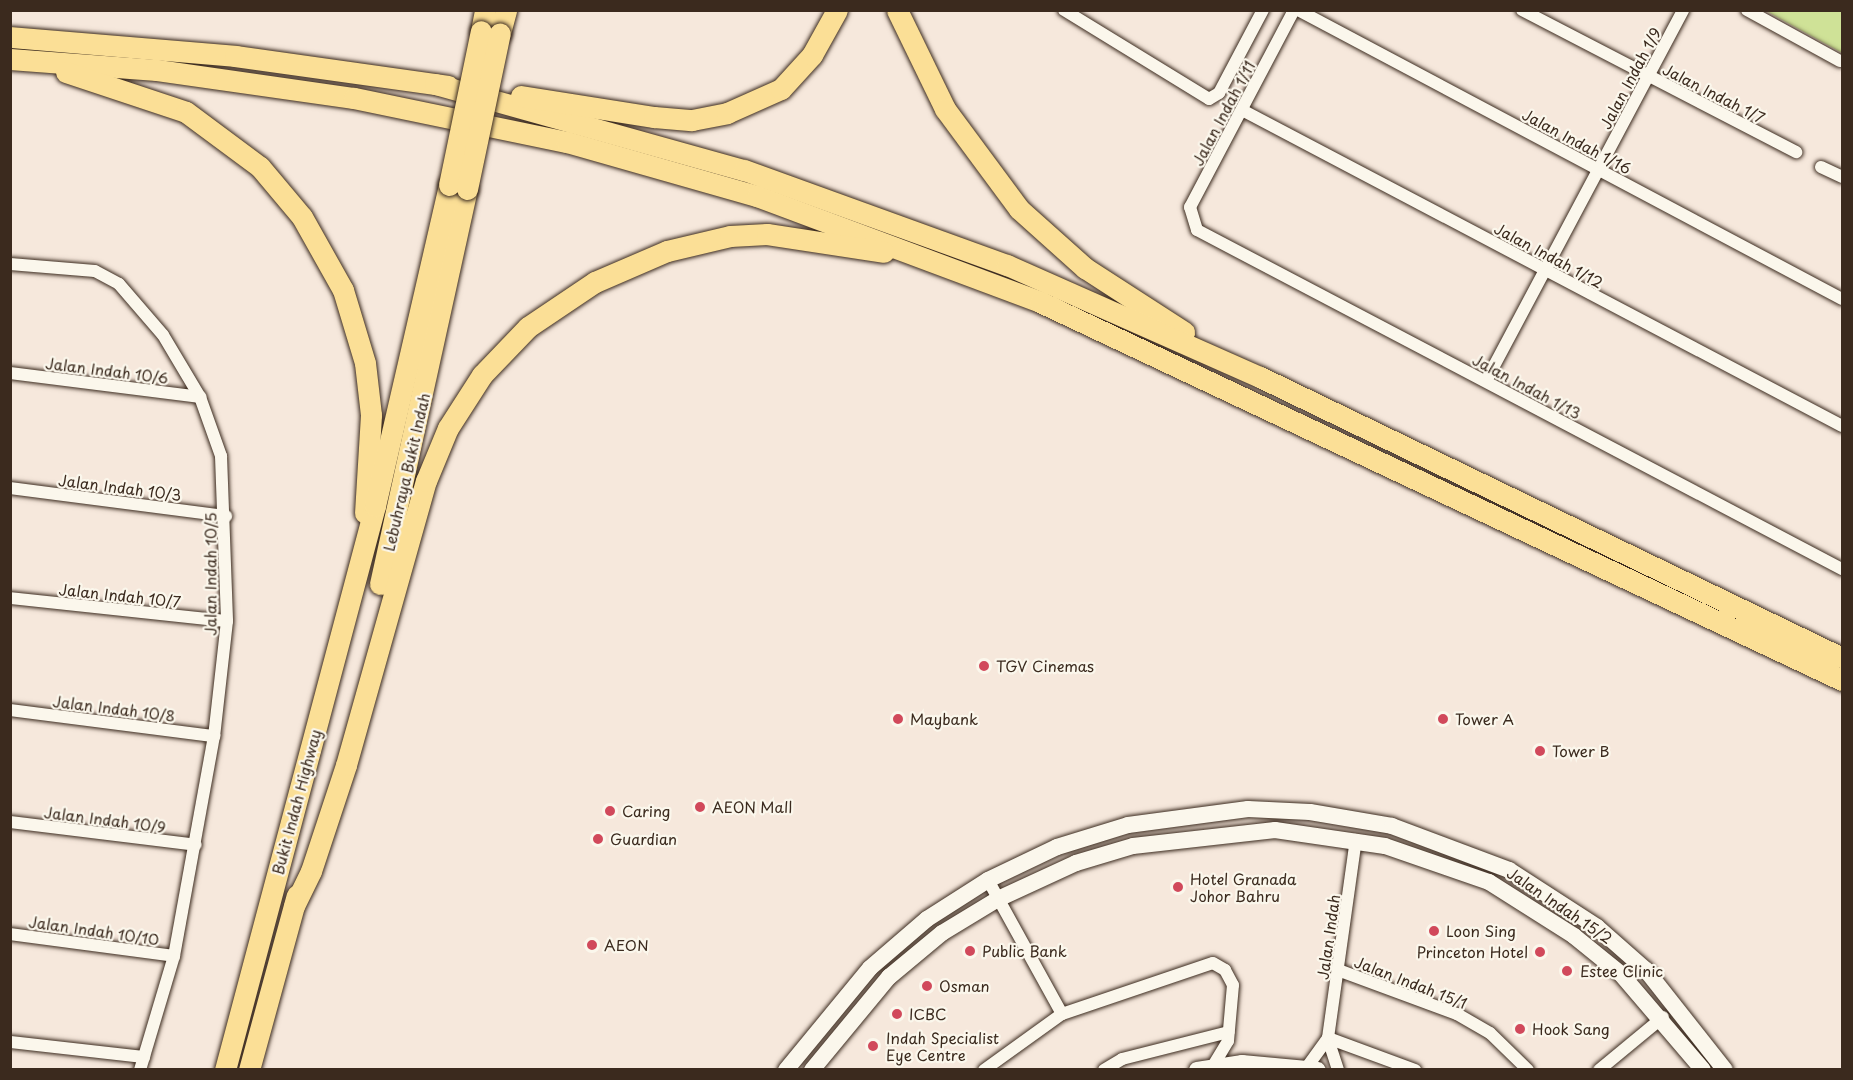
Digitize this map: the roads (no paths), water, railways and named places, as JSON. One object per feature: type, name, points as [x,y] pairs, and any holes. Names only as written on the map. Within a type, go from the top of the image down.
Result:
[{"type":"highway","name":"Lebuhraya Bukit Indah","points":[[294,906],[388,551],[489,25],[506,10]]},
{"type":"highway","points":[[10,37],[235,56],[692,120],[727,113],[781,89],[812,55],[837,10]]},
{"type":"highway","points":[[897,10],[945,109],[1019,209],[1085,268],[1260,377]]},
{"type":"highway","points":[[16,59],[260,83],[555,140],[757,196],[982,280],[1167,360],[1842,680]]},
{"type":"highway","points":[[16,59],[120,86],[186,112],[260,167],[302,217],[343,290],[365,363],[371,415],[365,535]]},
{"type":"highway","points":[[435,84],[733,167],[882,217],[1007,265],[1260,377],[1842,658]]},
{"type":"highway","name":"Lebuhraya Bukit Indah","points":[[365,535],[458,187]]},
{"type":"highway","points":[[249,1070],[294,906],[311,872],[346,765],[426,481],[448,428],[477,384],[528,327],[595,282],[667,251],[730,236],[803,236],[982,280]]},
{"type":"highway","name":"Bukit Indah Highway","points":[[225,1070],[365,535]]},
{"type":"street","name":"Jalan Indah 1/11","points":[[1064,10],[1204,97],[1219,93],[1263,10]]},
{"type":"street","name":"Jalan Indah 1/11","points":[[1197,230],[1190,207],[1296,10]]},
{"type":"street","name":"Jalan Indah 1/16","points":[[1296,10],[1842,298]]},
{"type":"street","name":"Jalan Indah 1/7","points":[[1522,10],[1796,152]]},
{"type":"street","name":"Jalan Indah 1/9","points":[[1486,381],[1683,10]]},
{"type":"street","points":[[1748,10],[1840,61]]},
{"type":"street","name":"Jalan Indah 1/12","points":[[1242,110],[1842,426]]},
{"type":"street","points":[[1821,166],[1842,177]]},
{"type":"street","name":"Jalan Indah 1/13","points":[[1197,230],[1842,569]]},
{"type":"street","name":"Jalan Indah 10/5","points":[[10,264],[96,271],[119,285],[163,335],[200,397],[221,456],[226,516],[227,621],[214,736],[196,846],[174,956],[142,1063]]},
{"type":"street","name":"Jalan Indah 10/6","points":[[10,373],[200,397]]},
{"type":"street","name":"Jalan Indah 10/3","points":[[10,488],[226,516]]},
{"type":"street","name":"Jalan Indah 10/7","points":[[10,598],[227,621]]},
{"type":"street","name":"Jalan Indah 10/8","points":[[10,710],[214,736]]},
{"type":"street","name":"Jalan Indah 15/2","points":[[786,1070],[870,968],[927,919],[988,880],[1067,844],[1128,825],[1201,812],[1279,810],[1392,826],[1492,861],[1598,927],[1683,1010],[1725,1070]]},
{"type":"street","name":"Jalan Indah 10/9","points":[[10,822],[196,846]]},
{"type":"street","name":"Jalan Indah 15/2","points":[[812,1070],[889,977],[942,933],[998,898],[1076,863],[1184,837],[1275,830],[1356,840],[1489,882],[1574,936],[1662,1017],[1702,1070]]},
{"type":"street","name":"Jalan Indah","points":[[1312,1068],[1328,1038],[1356,840]]},
{"type":"street","points":[[988,880],[1062,1014]]},
{"type":"street","name":"Jalan Indah 10/10","points":[[10,934],[174,956]]},
{"type":"street","points":[[988,1068],[1062,1014],[1213,963],[1225,970],[1233,985],[1228,1037],[1214,1064]]},
{"type":"street","name":"Jalan Indah 15/1","points":[[1338,970],[1457,1014],[1490,1033],[1527,1070]]},
{"type":"street","points":[[1599,1070],[1662,1017]]},
{"type":"street","points":[[1228,1037],[1242,1063]]},
{"type":"street","points":[[1104,1070],[1122,1059],[1228,1037]]},
{"type":"street","points":[[1328,1038],[1415,1070]]},
{"type":"street","name":"Jalan Indah","points":[[1328,1038],[1338,1070]]},
{"type":"street","points":[[10,1042],[142,1063]]},
{"type":"street","points":[[1197,1070],[1214,1064],[1242,1063],[1312,1068]]},
{"type":"place","name":"TGV Cinemas","points":[[984,666]]},
{"type":"place","name":"Maybank","points":[[898,719]]},
{"type":"place","name":"Tower A","points":[[1443,719]]},
{"type":"place","name":"Tower B","points":[[1540,751]]},
{"type":"place","name":"AEON Mall","points":[[700,807]]},
{"type":"place","name":"Caring","points":[[610,811]]},
{"type":"place","name":"Guardian","points":[[598,839]]},
{"type":"place","name":"Hotel Granada Johor Bahru","points":[[1178,887]]},
{"type":"place","name":"Loon Sing","points":[[1434,931]]},
{"type":"place","name":"AEON","points":[[592,945]]},
{"type":"place","name":"Public Bank","points":[[970,951]]},
{"type":"place","name":"Princeton Hotel","points":[[1540,952]]},
{"type":"place","name":"Estee Clinic","points":[[1567,971]]},
{"type":"place","name":"Osman","points":[[927,986]]},
{"type":"place","name":"ICBC","points":[[897,1014]]},
{"type":"place","name":"Hook Sang","points":[[1520,1029]]},
{"type":"place","name":"Indah Specialist Eye Centre","points":[[873,1046]]}]
